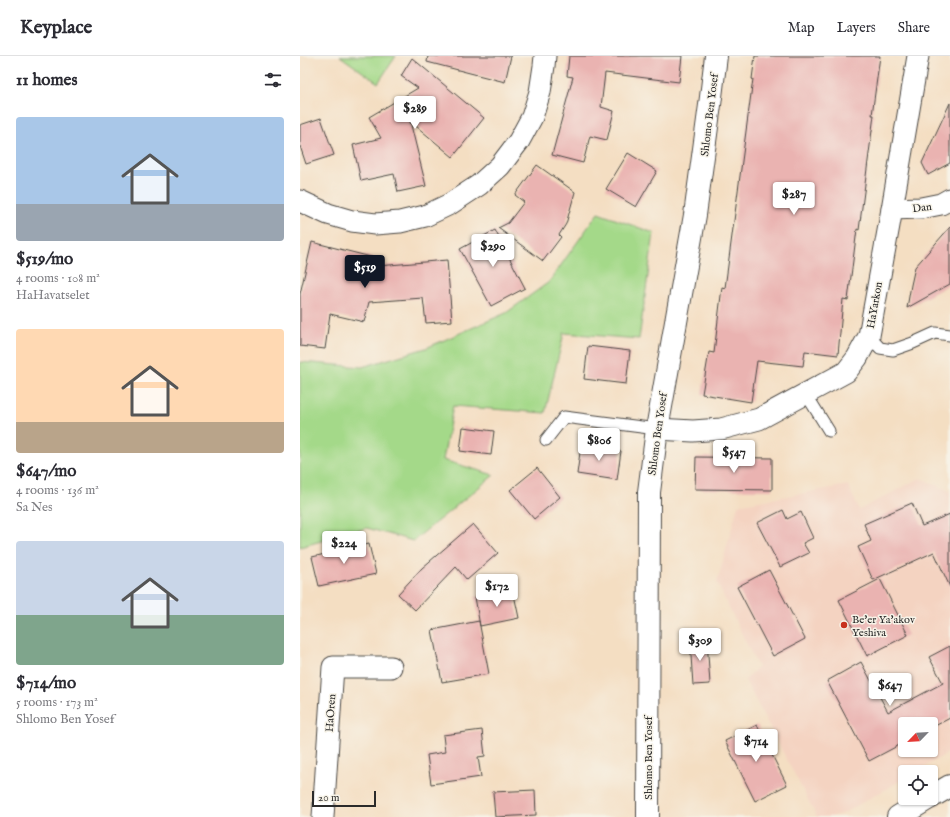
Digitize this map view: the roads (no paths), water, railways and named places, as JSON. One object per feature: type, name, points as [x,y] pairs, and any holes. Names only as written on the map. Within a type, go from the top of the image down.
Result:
[{"type":"main road","name":"Shlomo Ben Yosef","points":[[648,817],[649,492],[657,429],[695,215],[716,56]]},
{"type":"main road","points":[[938,793],[950,786]]},
{"type":"main road","points":[[898,817],[918,805]]},
{"type":"street","points":[[300,201],[328,214],[352,221],[375,224],[400,222],[425,216],[450,204],[478,185],[500,166],[519,141],[532,117],[540,92],[545,56]]},
{"type":"street","name":"HaYarkon","points":[[657,429],[693,431],[721,429],[759,419],[846,372],[857,358],[869,336],[918,56]]},
{"type":"street","name":"Dan","points":[[892,209],[921,208],[941,204],[950,199]]},
{"type":"street","name":"HaOren","points":[[323,817],[333,667],[391,667]]},
{"type":"lane","points":[[869,336],[880,348],[893,350],[935,333],[950,335]]},
{"type":"lane","points":[[806,394],[829,431]]},
{"type":"lane","points":[[546,440],[564,417],[657,429]]},
{"type":"place","name":"Be'er Ya'akov Yeshiva","points":[[844,625]]}]
